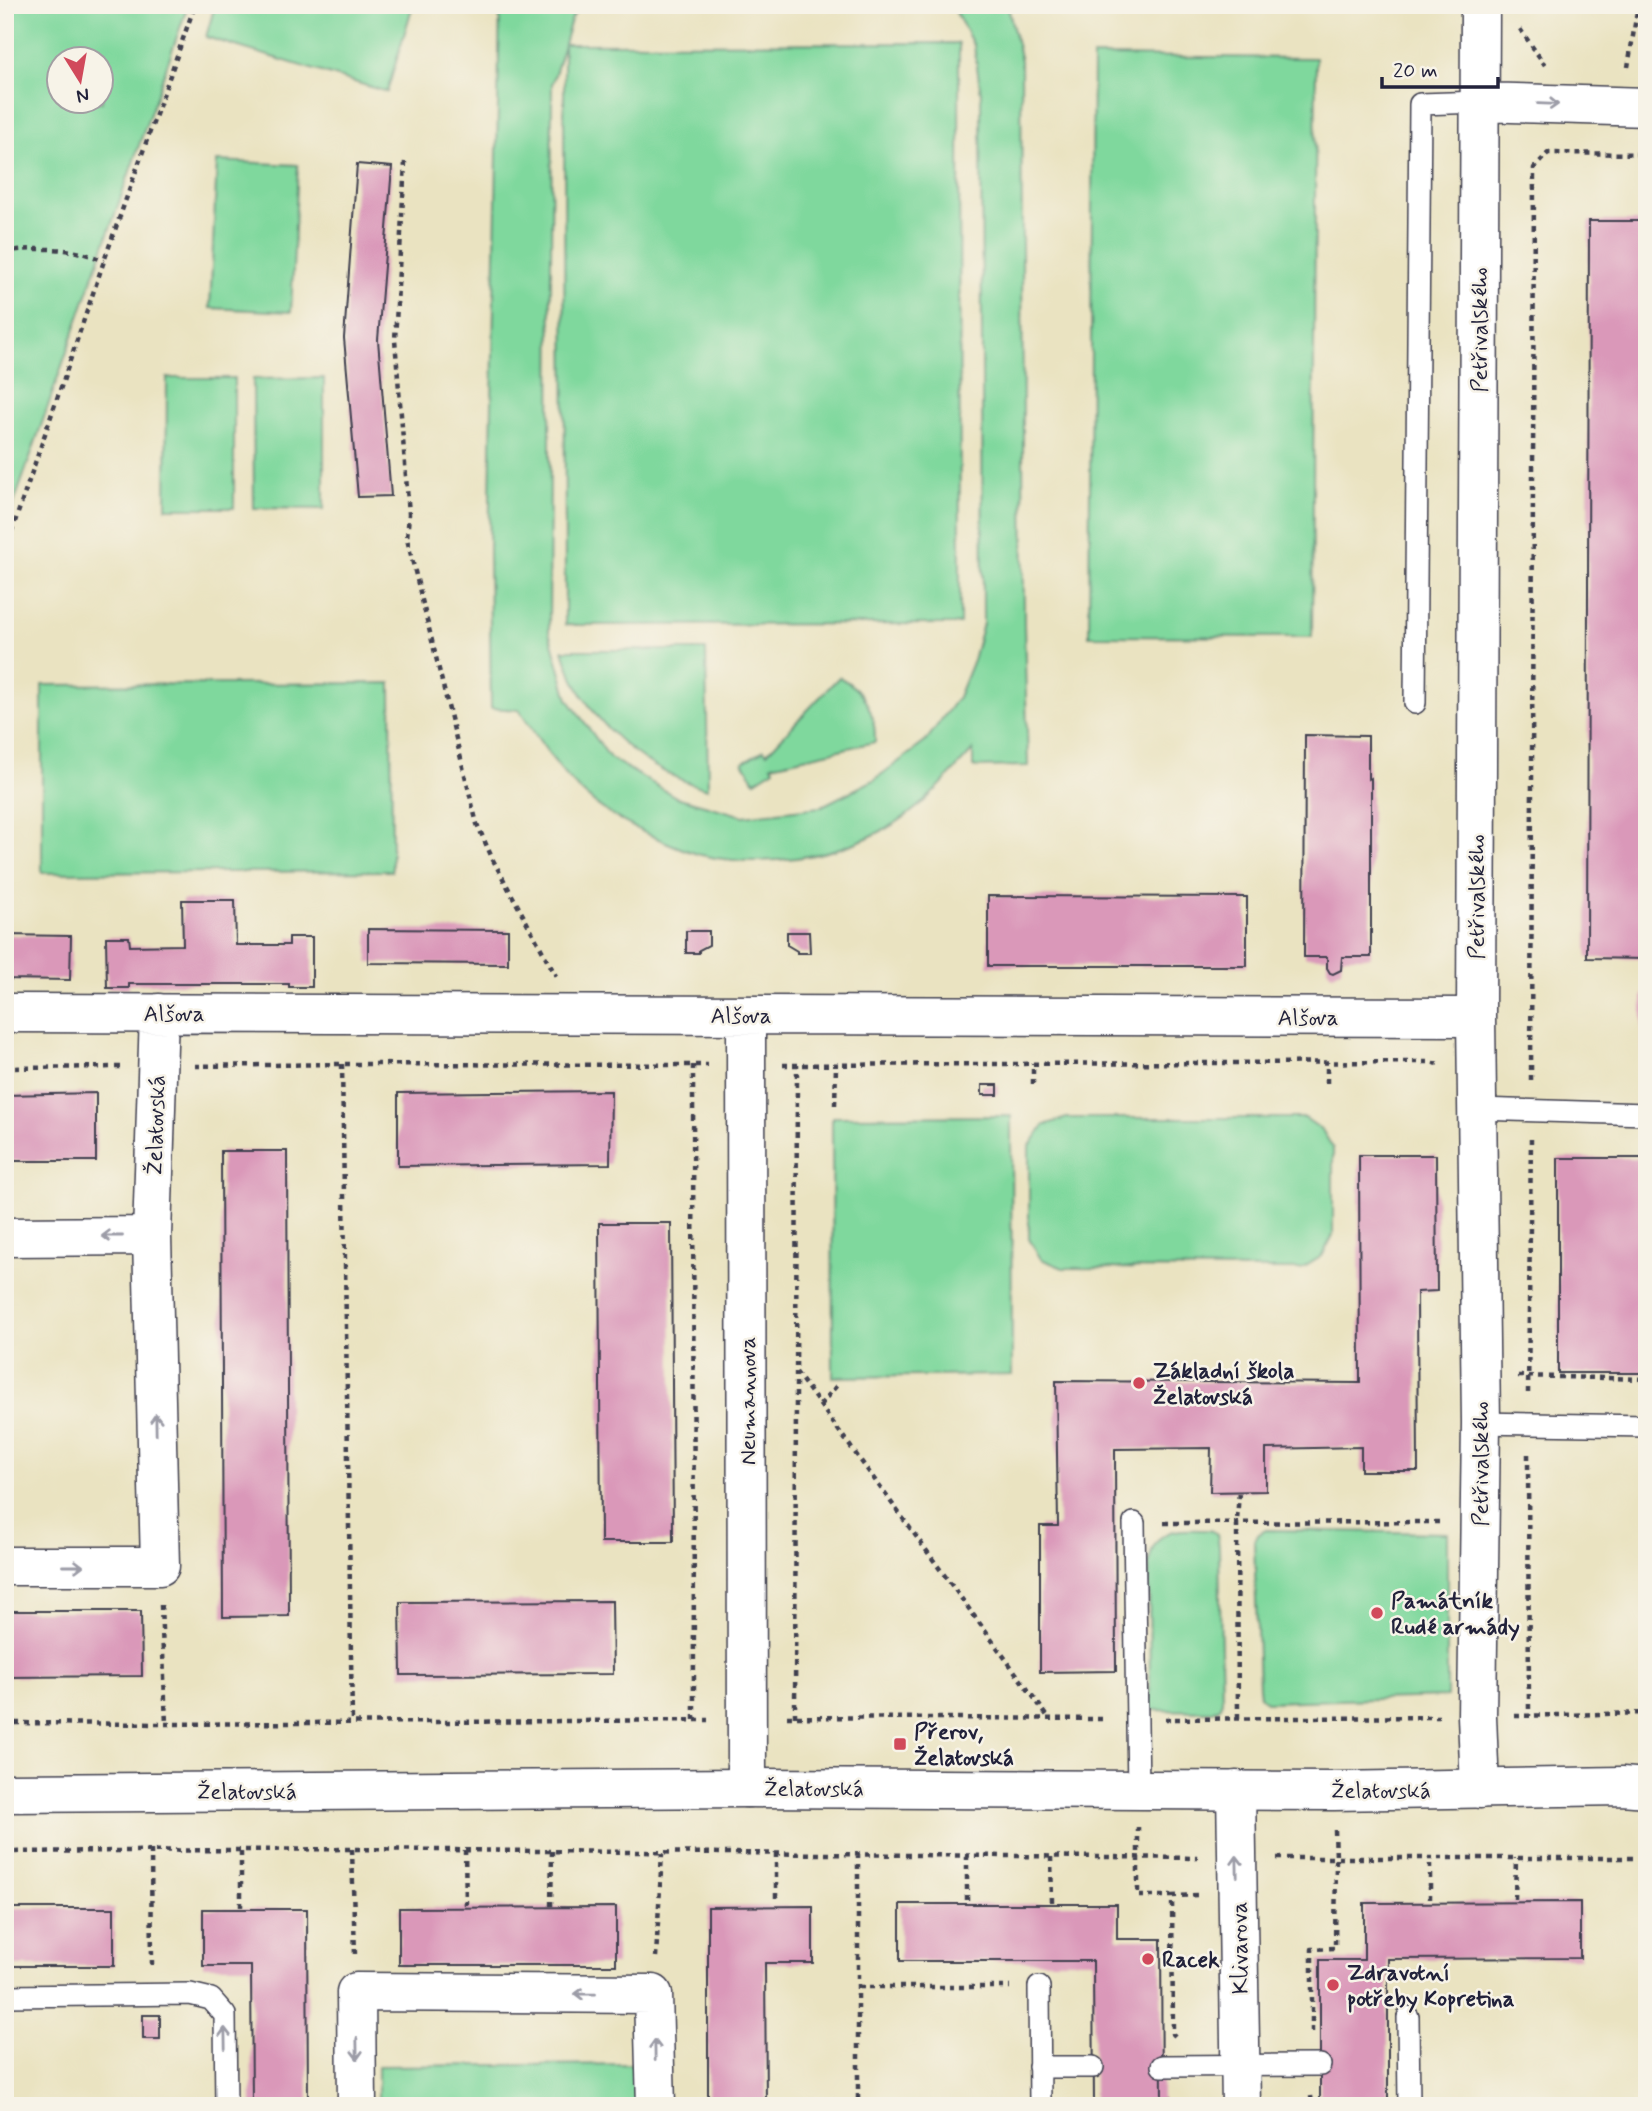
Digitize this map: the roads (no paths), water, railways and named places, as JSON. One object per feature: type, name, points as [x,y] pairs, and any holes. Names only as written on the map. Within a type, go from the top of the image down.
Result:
[{"type":"street","name":"Petřivalského","points":[[1480,5],[1476,1017],[1481,1423],[1477,1716],[1480,1789]]},
{"type":"street","points":[[1480,102],[1647,107]]},
{"type":"street","name":"Alšova","points":[[5,1013],[1476,1017]]},
{"type":"street","name":"Želatovská","points":[[5,1566],[160,1566],[152,1236],[159,1013]]},
{"type":"street","name":"Neumannova","points":[[746,1015],[747,1788]]},
{"type":"street","points":[[5,1237],[152,1236]]},
{"type":"street","name":"Želatovská","points":[[5,1793],[747,1788],[1138,1807],[1236,1790],[1638,1786]]},
{"type":"street","name":"Klivarova","points":[[1236,1790],[1241,2106]]},
{"type":"street","points":[[357,2106],[356,1992],[653,1994],[656,2106]]},
{"type":"lane","points":[[1415,703],[1420,104],[1480,102]]},
{"type":"lane","points":[[1478,1109],[1647,1114]]},
{"type":"lane","points":[[1481,1423],[1647,1426]]},
{"type":"lane","points":[[1134,1523],[1138,1807]]},
{"type":"lane","points":[[1039,1987],[1040,2106]]},
{"type":"lane","points":[[5,1996],[190,1994],[211,1999],[225,2015],[226,2106]]},
{"type":"lane","points":[[1408,2017],[1399,2065],[1409,2106]]},
{"type":"lane","points":[[1162,2066],[1320,2065]]},
{"type":"lane","points":[[1039,2067],[1094,2067]]},
{"type":"place","name":"Základní škola Želatovská","points":[[1139,1383]]},
{"type":"place","name":"Památník Rudé armády","points":[[1377,1613]]},
{"type":"place","name":"Přerov, Želatovská","points":[[900,1744]]},
{"type":"place","name":"Racek","points":[[1148,1959]]},
{"type":"place","name":"Zdravotní potřeby Kopretina","points":[[1333,1985]]}]
